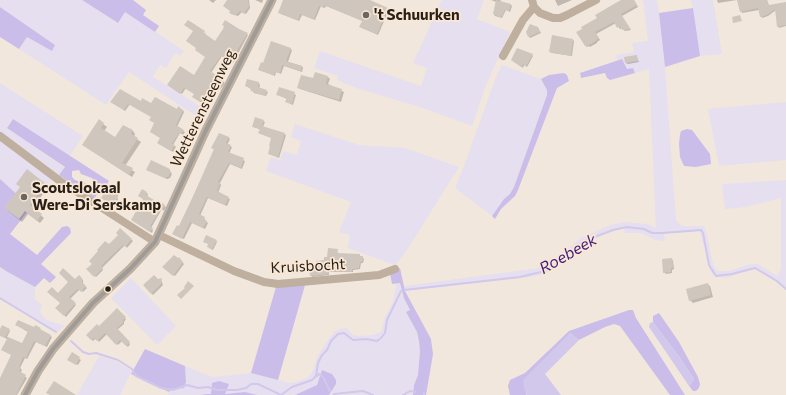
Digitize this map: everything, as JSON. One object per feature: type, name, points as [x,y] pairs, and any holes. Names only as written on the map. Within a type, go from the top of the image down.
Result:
[{"type":"street","name":"Wetterensteenweg","points":[[26,395],[38,371],[53,349],[93,303],[130,269],[157,239],[206,130],[272,0]]},
{"type":"street","points":[[503,56],[533,3],[540,13],[549,18],[560,18],[596,0]]},
{"type":"street","name":"Kruisbocht","points":[[0,136],[60,181],[157,239],[264,282],[278,284],[380,275],[395,269]]},
{"type":"shaded area","points":[[0,0],[82,0],[117,23],[125,11],[184,51],[180,56],[175,53],[166,68],[160,65],[153,77],[209,112],[204,121],[129,72],[106,105],[19,49],[27,37],[52,51],[55,45],[0,7]]},
{"type":"shaded area","points":[[82,0],[133,0],[146,10],[143,15],[159,26],[155,32],[125,12],[118,23]]},
{"type":"shaded area","points":[[442,0],[484,0],[477,19],[510,32],[486,85],[472,126],[423,108],[356,88],[337,80],[338,76],[314,68],[320,51],[421,86],[427,68],[413,63]]},
{"type":"shaded area","points":[[643,0],[657,0],[659,13],[665,67],[676,220],[682,226],[704,226],[713,264],[718,271],[729,271],[750,264],[758,264],[777,276],[781,269],[781,198],[746,207],[725,209],[722,184],[786,180],[786,290],[758,270],[752,269],[726,278],[718,277],[712,274],[700,231],[664,234],[665,241],[655,240],[641,233],[625,233],[624,228],[610,232],[582,244],[552,270],[544,274],[531,277],[405,291],[404,286],[539,268],[548,265],[555,260],[581,238],[610,225],[624,222],[647,224],[656,228],[649,69],[635,73],[633,68],[627,69],[622,59],[617,60],[616,55],[634,52],[632,43],[648,41]]},
{"type":"shaded area","points":[[691,0],[713,0],[722,54],[700,56]]},
{"type":"shaded area","points":[[0,7],[55,45],[52,51],[27,37],[19,49],[0,37]]},
{"type":"shaded area","points":[[693,8],[700,56],[665,67],[659,13]]},
{"type":"shaded area","points":[[622,59],[627,69],[633,68],[635,73],[610,80],[607,78],[605,73],[581,78],[580,73]]},
{"type":"shaded area","points":[[502,65],[541,79],[547,90],[547,95],[514,187],[492,216],[455,188],[496,77]]},
{"type":"shaded area","points":[[564,73],[567,75],[569,81],[557,88],[518,190],[515,196],[501,209],[495,219],[492,216],[514,187],[547,95],[547,90],[541,79],[549,75]]},
{"type":"shaded area","points":[[0,83],[83,136],[70,156],[13,119],[7,127],[65,168],[59,175],[0,132]]},
{"type":"shaded area","points":[[786,102],[786,160],[719,166],[708,109]]},
{"type":"shaded area","points":[[13,119],[109,181],[106,186],[96,183],[92,178],[81,174],[79,170],[72,171],[72,177],[75,180],[93,186],[99,191],[94,199],[59,175],[65,167],[7,128]]},
{"type":"shaded area","points":[[295,124],[359,145],[405,148],[459,167],[405,253],[395,265],[348,248],[350,235],[339,232],[351,202],[266,171],[271,157],[280,160],[283,151],[297,155],[301,141],[291,137]]},
{"type":"shaded area","points":[[687,129],[692,130],[710,154],[711,164],[696,167],[684,166],[680,157],[679,144],[681,131]]},
{"type":"shaded area","points":[[0,138],[53,178],[31,207],[0,179]]},
{"type":"shaded area","points":[[0,179],[31,207],[10,234],[37,255],[62,227],[67,226],[70,228],[71,233],[41,264],[56,277],[50,283],[44,278],[35,287],[0,267]]},
{"type":"shaded area","points":[[0,267],[35,287],[35,299],[42,305],[40,312],[42,315],[47,320],[65,326],[57,332],[0,299]]},
{"type":"shaded area","points":[[400,268],[405,291],[431,339],[433,354],[426,395],[413,395],[414,385],[418,375],[420,351],[419,341],[417,332],[406,312],[410,310],[404,298],[400,283],[392,284],[390,273]]},
{"type":"shaded area","points":[[131,278],[176,326],[157,345],[111,298]]},
{"type":"shaded area","points":[[400,283],[404,298],[410,310],[406,312],[417,332],[419,341],[420,351],[418,375],[414,385],[413,395],[329,395],[336,384],[332,374],[322,370],[317,385],[295,395],[257,395],[245,392],[201,395],[168,395],[171,389],[184,387],[186,382],[185,366],[212,377],[251,373],[290,383],[307,378],[313,371],[317,357],[334,332],[339,329],[347,328],[353,335],[360,336],[373,335],[381,332],[385,317],[393,302],[396,284]]},
{"type":"shaded area","points":[[305,285],[278,380],[251,373],[276,287]]},
{"type":"shaded area","points":[[629,310],[633,310],[636,318],[685,395],[670,395],[620,326],[614,324],[579,340],[570,333],[526,394],[527,395],[510,395],[508,386],[510,380],[525,373],[569,331]]},
{"type":"shaded area","points":[[659,313],[679,342],[698,377],[700,384],[696,391],[693,391],[689,386],[694,379],[653,322],[653,316]]},
{"type":"shaded area","points":[[653,322],[694,379],[689,386],[649,327],[650,323]]},
{"type":"shaded area","points":[[570,333],[579,340],[545,374],[561,395],[527,395],[524,388],[524,379]]},
{"type":"shaded area","points":[[145,349],[185,366],[186,382],[184,388],[171,389],[169,392],[131,374]]},
{"type":"shaded area","points":[[99,356],[116,361],[132,371],[120,395],[77,395]]},
{"type":"shaded area","points":[[322,370],[332,374],[336,380],[336,384],[329,395],[295,395],[317,385]]},
{"type":"shaded area","points":[[219,381],[229,384],[225,394],[245,392],[257,395],[201,395],[211,394],[212,383]]},
{"type":"building","points":[[227,0],[248,0],[249,6],[244,14],[240,11],[236,15],[229,13],[230,11],[223,6]]},
{"type":"building","points":[[283,0],[370,0],[388,8],[377,34],[359,27],[362,21],[324,5],[324,8],[319,6],[314,19],[300,14],[298,20],[278,13]]},
{"type":"building","points":[[496,0],[511,4],[509,11],[505,10],[500,17],[493,14]]},
{"type":"building","points":[[621,0],[634,0],[637,5],[621,14],[630,29],[622,30],[620,26],[617,28],[614,22],[595,32],[599,38],[585,46],[576,32],[582,29],[581,27],[597,18],[595,15]]},
{"type":"building","points":[[737,0],[767,0],[769,5],[786,2],[786,25],[777,27],[775,9],[767,15],[760,17],[758,8],[740,12]]},
{"type":"building","points":[[740,15],[742,21],[733,23],[732,17]]},
{"type":"building","points":[[188,20],[205,31],[204,33],[215,41],[223,29],[224,26],[222,25],[225,20],[248,33],[231,63],[221,56],[210,71],[224,80],[218,89],[211,85],[200,102],[192,97],[194,94],[184,88],[180,94],[167,85],[180,66],[194,75],[205,57],[186,41],[193,31],[184,25]]},
{"type":"building","points":[[530,24],[538,27],[540,32],[528,37],[526,32]]},
{"type":"building","points":[[552,35],[573,39],[571,56],[549,52]]},
{"type":"building","points":[[271,41],[291,48],[286,61],[302,66],[301,71],[282,65],[280,73],[275,72],[274,75],[258,70],[261,62],[263,63]]},
{"type":"building","points":[[517,48],[533,54],[526,66],[523,64],[521,67],[511,60]]},
{"type":"building","points":[[637,55],[638,61],[625,63],[624,57]]},
{"type":"building","points":[[315,72],[328,76],[326,84],[342,89],[339,100],[297,88],[301,75],[313,78]]},
{"type":"building","points":[[247,79],[259,82],[258,87],[267,90],[265,96],[251,91],[250,88],[245,86]]},
{"type":"building","points":[[279,87],[295,92],[292,104],[285,102],[287,98],[276,95]]},
{"type":"building","points":[[120,89],[141,101],[142,98],[151,103],[155,97],[177,109],[178,106],[183,110],[176,125],[184,130],[181,134],[179,133],[172,144],[175,145],[171,151],[157,143],[160,138],[150,132],[154,123],[149,120],[151,117],[128,104],[124,110],[110,102]]},
{"type":"building","points":[[255,117],[264,120],[262,126],[285,133],[278,157],[268,154],[271,138],[258,133],[260,129],[252,127]]},
{"type":"building","points":[[99,119],[104,123],[101,128],[115,137],[123,125],[133,130],[131,134],[138,138],[122,163],[133,168],[129,175],[82,145]]},
{"type":"building","points":[[219,133],[229,137],[226,143],[231,145],[228,152],[244,158],[241,168],[229,163],[218,182],[220,183],[217,191],[229,197],[225,205],[207,197],[199,214],[205,217],[204,219],[207,221],[203,228],[190,222],[182,239],[172,234],[177,225],[179,226],[191,201],[214,149],[211,148]]},
{"type":"building","points":[[151,160],[170,169],[169,171],[171,172],[168,177],[165,178],[146,170]]},
{"type":"building","name":"Scoutslokaal Were-Di Serskamp","points":[[27,169],[46,184],[30,205],[42,214],[37,221],[25,211],[19,219],[4,208],[20,187],[16,184]]},
{"type":"building","points":[[109,186],[118,192],[116,195],[118,197],[116,200],[124,205],[120,211],[101,198]]},
{"type":"building","points":[[142,189],[147,192],[146,195],[165,205],[150,226],[153,228],[150,232],[131,220],[143,199],[138,196]]},
{"type":"building","points":[[120,228],[132,239],[125,247],[123,245],[101,266],[103,268],[94,277],[86,269],[92,264],[89,261],[105,241],[109,244],[118,235],[116,233]]},
{"type":"building","points":[[206,235],[217,240],[212,249],[207,247],[208,244],[203,242]]},
{"type":"building","points":[[328,248],[338,249],[337,253],[360,254],[360,256],[363,256],[359,268],[352,269],[352,272],[328,271],[329,274],[310,276],[309,270],[315,270],[316,261],[324,260],[324,257],[327,257]]},
{"type":"building","points":[[174,255],[178,258],[179,257],[183,262],[173,276],[162,267]]},
{"type":"building","points":[[672,258],[673,268],[671,268],[671,272],[663,273],[662,259]]},
{"type":"building","points":[[63,268],[75,279],[79,275],[82,278],[82,282],[86,286],[81,292],[78,289],[69,297],[76,303],[64,316],[55,308],[60,303],[47,292],[52,287],[58,293],[68,282],[59,273]]},
{"type":"building","points":[[154,275],[158,279],[162,278],[162,283],[151,294],[143,285]]},
{"type":"building","points":[[188,281],[194,286],[181,299],[177,295],[185,288],[184,287]]},
{"type":"building","points":[[708,283],[711,295],[689,301],[686,289]]},
{"type":"building","points":[[117,308],[126,317],[123,320],[123,323],[117,328],[130,342],[126,346],[120,340],[116,345],[105,333],[97,341],[94,338],[91,340],[86,335],[97,324],[99,326]]},
{"type":"building","points":[[18,320],[34,327],[35,325],[51,335],[45,346],[34,341],[26,358],[23,357],[19,371],[26,375],[16,395],[0,395],[0,378],[11,355],[1,350],[8,337],[22,343],[28,331],[15,325]]},
{"type":"building","points":[[2,325],[10,329],[5,338],[0,336],[0,329]]},
{"type":"building","points":[[72,352],[80,357],[76,365],[67,360]]},
{"type":"building","points":[[54,381],[76,395],[50,395],[46,393]]},
{"type":"waterway","name":"Roebeek","points":[[404,290],[520,277],[545,271],[552,268],[584,241],[613,230],[627,227],[644,229],[652,233],[701,230],[703,233],[709,265],[716,276],[732,274],[755,268],[777,281],[786,289]]},
{"type":"waterway","name":"Roebeek","points":[[71,341],[83,352],[89,354],[96,353],[118,360],[132,369],[136,376],[161,388],[173,390],[187,385],[198,388],[208,387],[217,390],[237,390],[246,388],[251,384],[258,384],[281,395],[292,387],[312,380],[316,376],[318,363],[322,355],[327,350],[331,341],[338,334],[344,333],[353,340],[366,339],[377,341],[381,338],[385,333],[387,320],[401,291]]},
{"type":"waterway","name":"Roebeek","points":[[0,298],[56,332]]},
{"type":"waterway","points":[[317,376],[319,374],[323,377],[330,391]]},
{"type":"waterway","points":[[334,394],[363,391],[373,395]]},
{"type":"waterway","points":[[403,395],[410,391],[415,392]]},
{"type":"transit line","points":[[25,395],[38,371],[53,349],[93,303],[130,269],[155,242],[206,130],[272,0]]},
{"type":"place","name":"'t Schuurken","points":[[366,15]]},
{"type":"place","name":"Scoutslokaal Were-Di Serskamp","points":[[24,197]]}]
